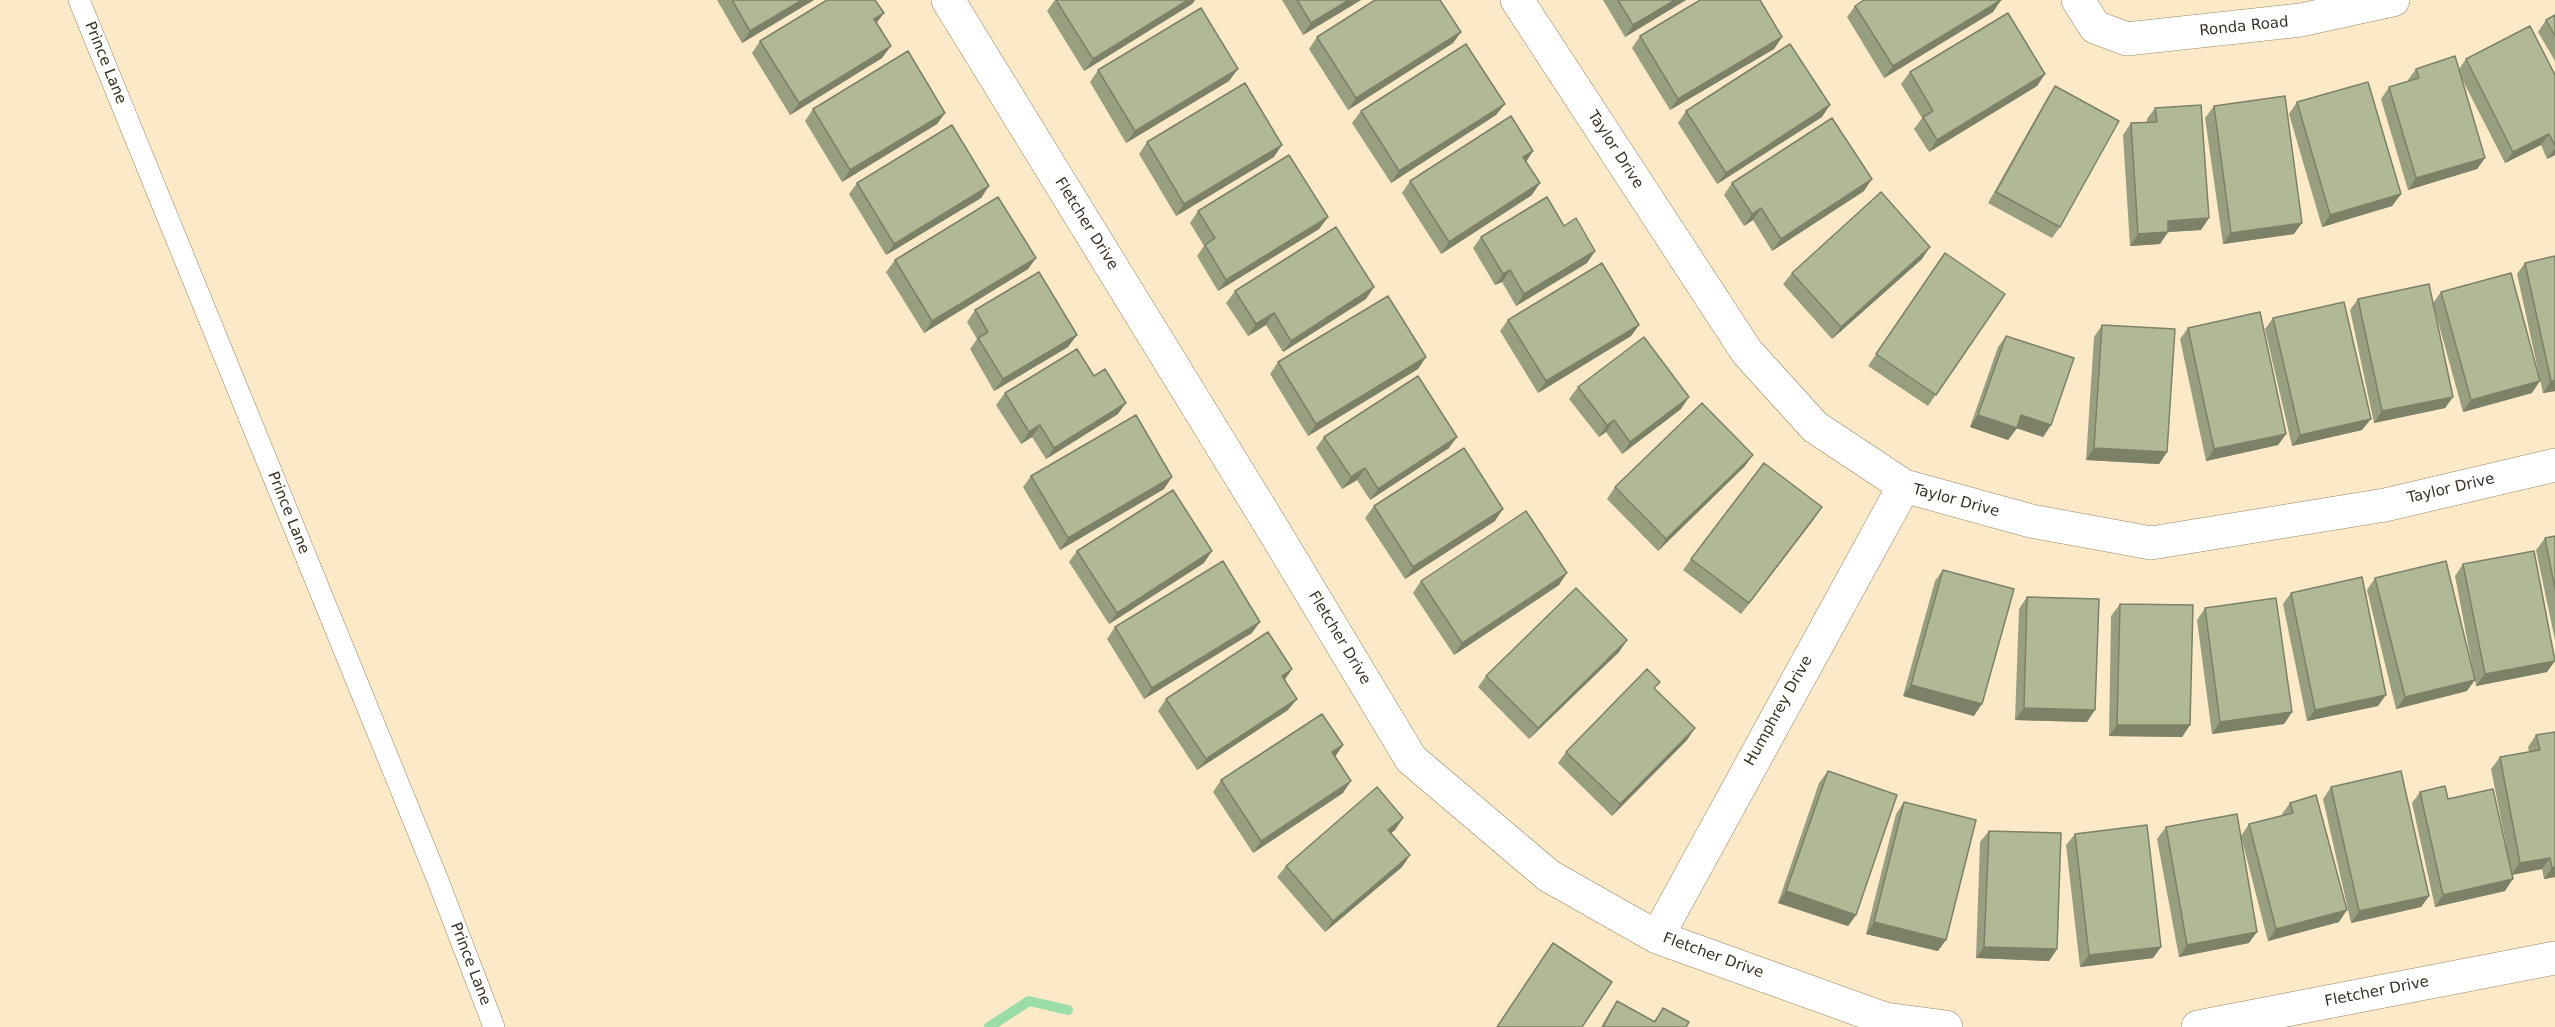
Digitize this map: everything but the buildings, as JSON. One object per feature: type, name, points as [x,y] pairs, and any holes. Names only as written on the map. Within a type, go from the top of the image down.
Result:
[{"type":"street","name":"Fletcher Drive","points":[[948,0],[1271,526],[1411,759],[1549,876],[1657,936],[1886,1019],[1946,1027]]},
{"type":"street","name":"Taylor Drive","points":[[1516,0],[1747,352],[1815,427],[1904,486],[2031,521],[2151,543],[2385,505],[2555,465]]},
{"type":"street","name":"Ronda Road","points":[[2086,13],[2127,39],[2301,21],[2393,0]]},
{"type":"street","name":"Humphrey Drive","points":[[1657,936],[1904,486]]},
{"type":"street","name":"Fletcher Drive","points":[[2198,1027],[2555,958]]},
{"type":"lane","name":"Prince Lane","points":[[79,0],[437,878],[494,1027]]},
{"type":"waterway","points":[[989,1027],[1029,1001],[1068,1010]]}]
